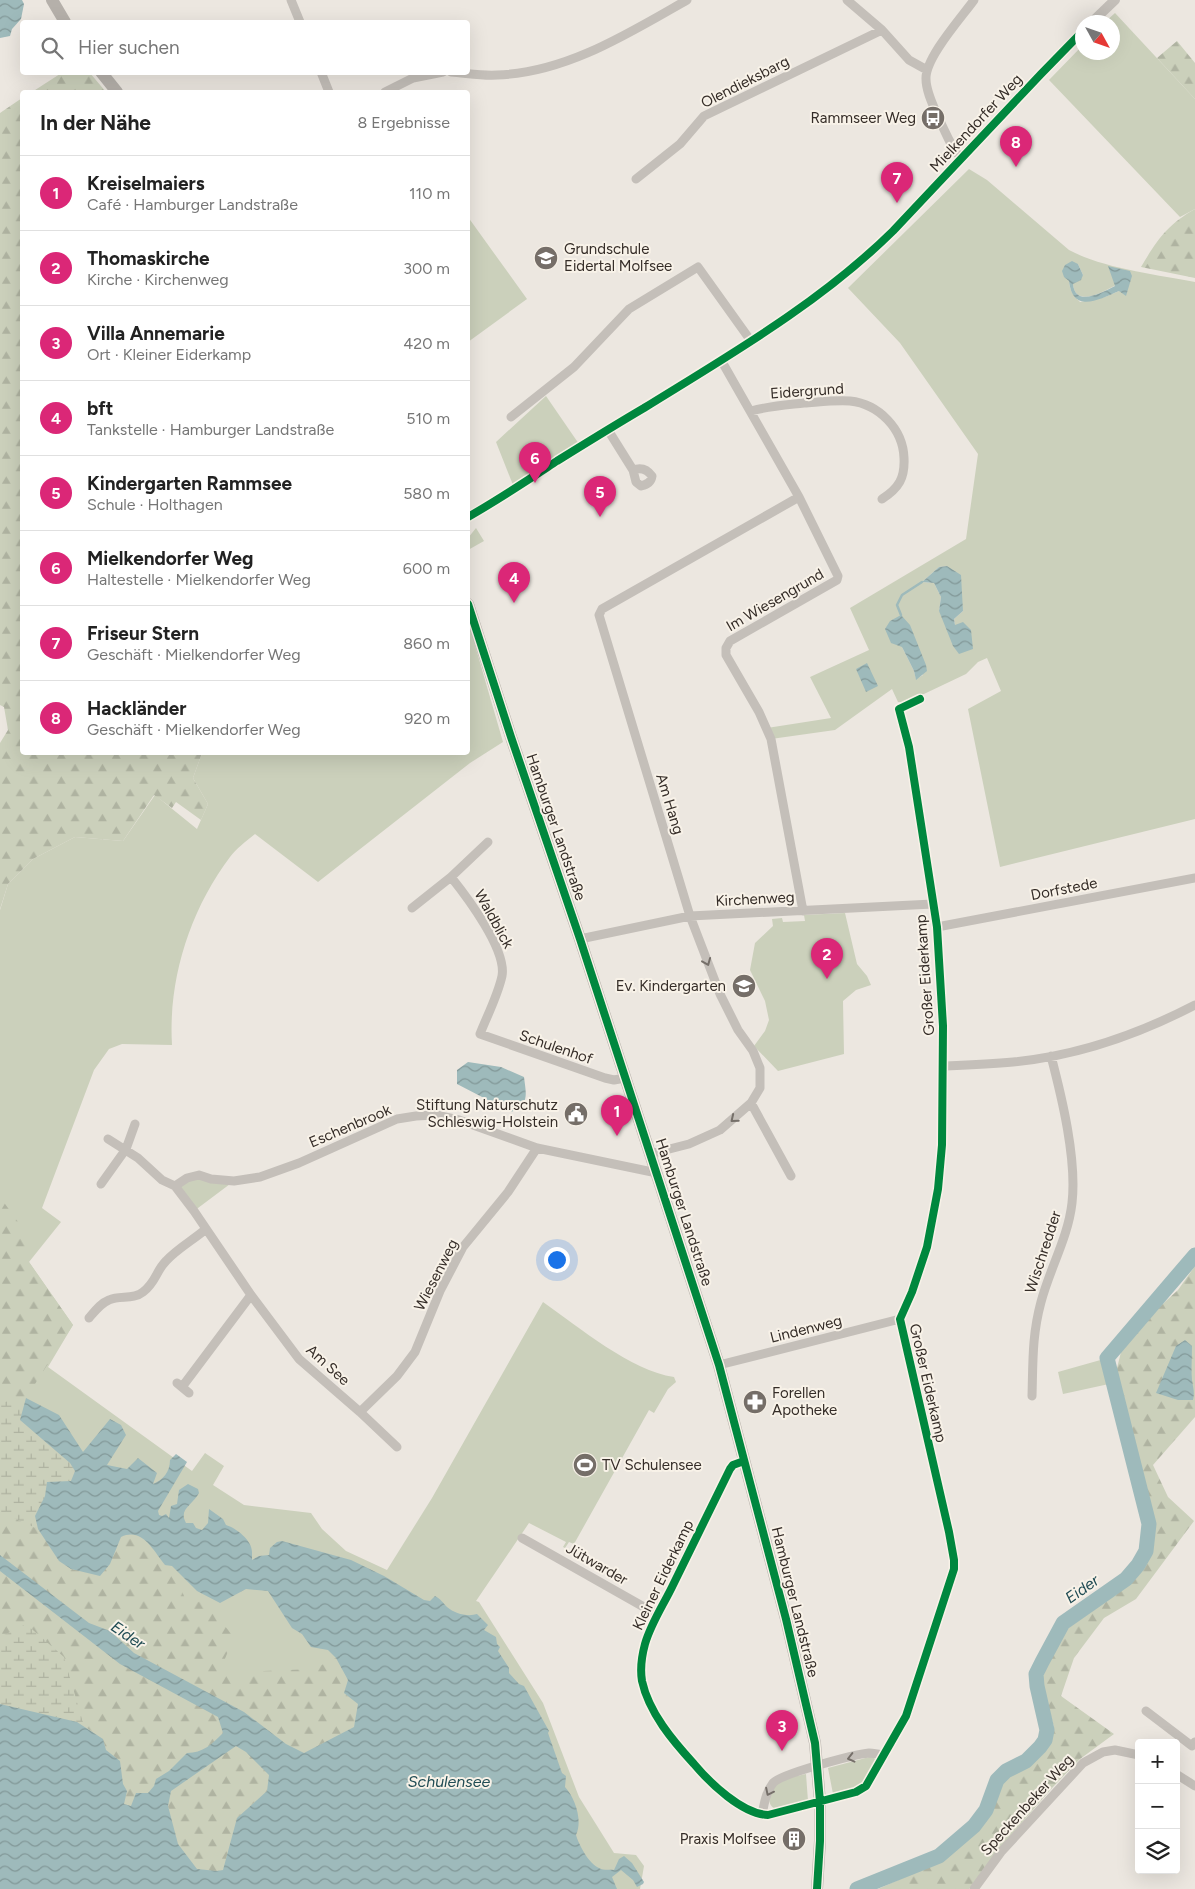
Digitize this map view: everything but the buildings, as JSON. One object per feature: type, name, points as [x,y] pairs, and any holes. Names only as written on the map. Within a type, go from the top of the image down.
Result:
[{"type":"main road","points":[[52,0],[64,20]]},
{"type":"main road","points":[[104,75],[116,90]]},
{"type":"main road","name":"Hamburger Landstraße","points":[[470,610],[719,1365],[786,1619],[815,1743],[820,1802],[817,1889]]},
{"type":"street","points":[[291,0],[299,20]]},
{"type":"street","points":[[470,73],[496,75],[550,66],[617,38],[687,0]]},
{"type":"street","points":[[847,0],[882,30],[910,60],[927,70]]},
{"type":"street","points":[[962,159],[954,151],[933,105],[926,78],[927,70],[940,46],[974,0]]},
{"type":"street","points":[[1099,15],[1115,0]]},
{"type":"street","name":"Olendieksbarg","points":[[636,179],[680,144],[704,116],[882,30]]},
{"type":"street","name":"Mielkendorfer Weg","points":[[470,516],[494,503],[751,342],[809,303],[868,256],[1075,39]]},
{"type":"street","points":[[322,75],[328,90]]},
{"type":"street","points":[[389,90],[412,78],[428,75]]},
{"type":"street","points":[[511,417],[574,367],[628,309],[698,267],[751,342]]},
{"type":"street","name":"Im Wiesengrund","points":[[721,360],[799,497],[838,576],[837,580],[730,641],[726,648],[726,655],[759,712],[771,739],[803,911]]},
{"type":"street","name":"Eidergrund","points":[[751,411],[768,406],[852,401],[879,412],[896,430],[902,444],[904,456],[904,470],[900,482],[894,491],[882,499]]},
{"type":"street","points":[[608,430],[633,470]]},
{"type":"street","name":"Am Hang","points":[[650,1154],[689,1144],[720,1130],[751,1104],[760,1088],[760,1068],[753,1050],[738,1030],[720,994],[690,916],[599,615],[602,609],[799,497]]},
{"type":"street","name":"Großer Eiderkamp","points":[[820,1802],[861,1790],[866,1786],[885,1755],[906,1716],[915,1693],[954,1569],[949,1532],[900,1318],[912,1292],[927,1247],[938,1189],[942,1145],[941,972],[937,927],[909,747],[899,709],[920,699]]},
{"type":"street","points":[[412,908],[452,877],[488,842]]},
{"type":"street","name":"Waldblick","points":[[452,877],[481,918],[501,960],[502,974],[480,1034]]},
{"type":"street","name":"Dorfstede","points":[[937,927],[1195,878]]},
{"type":"street","name":"Kirchenweg","points":[[580,939],[690,916],[933,904]]},
{"type":"street","points":[[943,1066],[1013,1062],[1051,1056],[1140,1031],[1195,1005]]},
{"type":"street","name":"Schulenhof","points":[[480,1034],[605,1078],[614,1080],[625,1078]]},
{"type":"street","name":"Wischredder","points":[[1032,1396],[1034,1332],[1042,1300],[1066,1231],[1072,1203],[1073,1176],[1067,1129],[1051,1056]]},
{"type":"street","points":[[751,1104],[791,1176]]},
{"type":"street","name":"Eschenbrook","points":[[175,1186],[187,1178],[199,1175],[211,1179],[234,1181],[260,1178],[396,1119],[436,1115],[459,1120],[537,1148],[657,1173]]},
{"type":"street","points":[[101,1184],[126,1149],[135,1124]]},
{"type":"street","points":[[108,1139],[126,1149],[162,1180],[175,1186]]},
{"type":"street","name":"Wiesenweg","points":[[360,1412],[398,1376],[415,1352],[440,1291],[463,1247],[508,1192],[537,1148]]},
{"type":"street","name":"Am See","points":[[175,1186],[251,1295],[299,1359],[397,1447]]},
{"type":"street","points":[[89,1318],[106,1300],[118,1297],[132,1297],[142,1293],[156,1279],[160,1268],[166,1260],[206,1229]]},
{"type":"street","points":[[183,1388],[251,1295]]},
{"type":"street","name":"Lindenweg","points":[[719,1365],[900,1318]]},
{"type":"street","name":"Kleiner Eiderkamp","points":[[744,1461],[733,1464],[730,1469],[658,1615],[646,1642],[642,1660],[642,1680],[650,1702],[677,1745],[702,1773],[726,1795],[762,1815]]},
{"type":"street","name":"Jütwarder","points":[[522,1538],[658,1615]]},
{"type":"street","points":[[1146,1711],[1192,1746],[1195,1742]]},
{"type":"street","name":"Speckenbeker Weg","points":[[974,1889],[1001,1852],[1083,1763],[1102,1752],[1115,1750],[1135,1754]]},
{"type":"street","points":[[820,1802],[777,1814],[762,1815],[764,1802],[773,1782],[779,1778],[869,1753],[885,1755]]},
{"type":"street","points":[[1180,1777],[1195,1786]]},
{"type":"green space","points":[[1120,18],[1195,99],[1195,209],[1180,217],[1049,80],[1075,53],[1075,60],[1120,60]]},
{"type":"green space","points":[[1177,41],[1195,63],[1195,99],[1157,58]]},
{"type":"green space","points":[[58,75],[92,75],[104,90],[35,90]]},
{"type":"green space","points":[[20,99],[20,755],[201,755],[193,778],[208,804],[201,820],[176,802],[172,808],[154,795],[123,841],[75,837],[33,859],[8,884],[0,909],[0,743],[8,730],[4,707],[0,705],[0,113]]},
{"type":"green space","points":[[969,169],[987,180],[1069,250],[1097,262],[1148,274],[1195,282],[1195,819],[1000,867],[968,709],[1001,691],[987,658],[978,662],[966,674],[905,703],[898,702],[892,689],[835,730],[771,739],[767,728],[831,718],[810,677],[869,650],[850,608],[966,539],[978,454],[900,343],[848,288]],"holes":[[[1078,264],[1083,275],[1073,284],[1075,291],[1079,295],[1084,297],[1090,296],[1116,285],[1109,266],[1119,291],[1105,297],[1080,302],[1070,288],[1070,280]],[[947,566],[963,611],[954,619],[955,625],[939,611],[941,597],[934,583],[922,582],[939,567]],[[902,647],[923,675],[916,679]]]},
{"type":"green space","points":[[1195,209],[1195,278],[1141,267],[1152,249],[1170,227]]},
{"type":"green space","points":[[470,220],[527,299],[470,341]]},
{"type":"green space","points":[[546,396],[579,444],[513,485],[496,442]]},
{"type":"green space","points":[[476,528],[484,541],[470,549],[470,536]]},
{"type":"green space","points":[[470,628],[503,742],[470,763],[318,882],[255,834],[241,845],[232,854],[204,899],[184,946],[174,995],[172,1045],[122,1044],[109,1049],[94,1070],[42,1208],[61,1222],[29,1262],[73,1325],[48,1367],[192,1471],[205,1453],[224,1466],[213,1485],[244,1505],[311,1513],[322,1529],[346,1551],[387,1570],[432,1498],[543,1302],[623,1357],[640,1366],[674,1377],[676,1382],[668,1389],[654,1413],[649,1410],[574,1544],[569,1542],[565,1548],[563,1547],[566,1542],[529,1523],[476,1601],[479,1602],[543,1703],[579,1797],[614,1853],[636,1855],[644,1866],[640,1889],[0,1889],[0,910],[8,884],[33,859],[75,837],[123,841],[155,795],[197,829],[208,804],[193,778],[201,755],[470,755]]},
{"type":"green space","points":[[845,913],[857,964],[867,976],[871,985],[856,990],[843,1001],[844,1054],[778,1071],[754,1046],[765,1031],[769,1020],[765,1001],[750,970],[755,943],[773,926],[772,919],[782,918],[783,922],[805,921],[804,915]]},
{"type":"green space","points":[[187,1178],[234,1181],[194,1211],[175,1186]]},
{"type":"green space","points":[[0,1197],[21,1226],[29,1262],[73,1325],[26,1398],[13,1402],[0,1402]]},
{"type":"green space","points":[[1195,1266],[1195,1417],[1153,1465],[1168,1497],[1194,1521],[1136,1599],[1104,1618],[1074,1658],[1061,1696],[1114,1734],[1080,1759],[1053,1787],[999,1849],[969,1889],[878,1889],[941,1861],[989,1816],[1000,1783],[1030,1766],[1044,1753],[1054,1727],[1041,1681],[1054,1649],[1067,1629],[1127,1586],[1143,1569],[1151,1554],[1154,1523],[1151,1506],[1116,1372],[1121,1352],[1155,1311],[1178,1290]]},
{"type":"green space","points":[[1104,1359],[1109,1384],[1063,1394],[1058,1372]]},
{"type":"green space","points":[[26,1398],[20,1420],[70,1463],[75,1471],[71,1481],[47,1482],[45,1496],[35,1516],[38,1529],[0,1512],[0,1402],[13,1402]]},
{"type":"green space","points":[[0,1512],[38,1529],[59,1561],[71,1569],[99,1576],[110,1564],[121,1537],[135,1535],[141,1538],[165,1564],[172,1566],[188,1606],[203,1600],[234,1637],[224,1661],[233,1680],[264,1671],[313,1669],[336,1658],[348,1680],[344,1693],[358,1704],[354,1727],[304,1753],[269,1775],[267,1791],[237,1818],[223,1870],[197,1869],[178,1844],[168,1806],[148,1793],[131,1806],[124,1804],[127,1791],[123,1784],[120,1761],[106,1750],[103,1739],[84,1726],[63,1657],[26,1625],[0,1637]]},
{"type":"green space","points":[[26,1624],[64,1657],[84,1726],[77,1722],[0,1704],[0,1637]]},
{"type":"green space","points":[[873,1756],[877,1763],[868,1778],[860,1786],[833,1794],[828,1768]]},
{"type":"green space","points":[[806,1774],[808,1801],[777,1809],[770,1804],[771,1792],[776,1784],[785,1779]]},
{"type":"water","points":[[0,0],[22,0],[24,4],[21,19],[12,29],[10,36],[0,38]]},
{"type":"water","points":[[1072,261],[1078,264],[1083,275],[1081,280],[1073,284],[1075,291],[1079,295],[1084,297],[1090,296],[1115,286],[1108,266],[1130,271],[1132,276],[1126,296],[1119,291],[1088,302],[1076,298],[1071,291],[1069,281],[1064,277],[1062,271],[1065,265]]},
{"type":"water","points":[[947,566],[961,575],[963,611],[954,619],[955,625],[963,622],[971,630],[973,649],[959,654],[953,646],[939,611],[941,597],[934,583],[922,582],[939,567]]},
{"type":"water","points":[[901,615],[910,625],[926,665],[927,671],[916,680],[914,671],[902,647],[891,643],[885,629],[890,621]]},
{"type":"water","points":[[867,663],[878,686],[866,692],[856,669]]},
{"type":"water","points":[[468,1062],[501,1067],[524,1077],[525,1098],[521,1106],[511,1112],[457,1084],[457,1070]]},
{"type":"water","points":[[1185,1340],[1192,1346],[1193,1400],[1178,1400],[1156,1393],[1176,1346]]},
{"type":"water","name":"Schulensee","points":[[26,1398],[59,1415],[83,1452],[110,1419],[121,1425],[126,1435],[107,1465],[127,1469],[138,1458],[157,1473],[153,1484],[165,1475],[169,1468],[170,1460],[176,1454],[187,1462],[158,1511],[159,1515],[166,1514],[169,1518],[171,1506],[177,1504],[179,1490],[188,1484],[198,1489],[199,1493],[185,1511],[184,1518],[186,1523],[193,1523],[196,1528],[202,1530],[208,1523],[209,1509],[223,1519],[226,1525],[239,1532],[246,1539],[251,1548],[252,1560],[259,1556],[269,1555],[270,1548],[277,1542],[282,1541],[351,1560],[384,1576],[424,1600],[430,1601],[435,1596],[447,1607],[458,1613],[466,1615],[477,1614],[488,1625],[484,1630],[496,1637],[497,1644],[500,1647],[498,1651],[509,1668],[509,1673],[519,1684],[524,1686],[549,1731],[548,1733],[562,1773],[566,1776],[565,1787],[572,1797],[577,1810],[579,1823],[576,1835],[585,1854],[595,1866],[605,1870],[614,1870],[619,1859],[624,1856],[632,1863],[644,1882],[643,1884],[637,1887],[633,1880],[621,1870],[612,1877],[617,1889],[0,1889],[0,1704],[77,1722],[103,1739],[106,1750],[120,1761],[123,1784],[127,1791],[124,1804],[131,1806],[136,1793],[148,1793],[154,1786],[156,1779],[169,1771],[187,1753],[203,1750],[223,1733],[218,1717],[120,1664],[0,1571],[0,1555],[89,1623],[110,1631],[134,1653],[244,1712],[286,1744],[304,1753],[354,1727],[358,1704],[344,1693],[348,1680],[336,1658],[328,1650],[311,1647],[302,1634],[292,1628],[268,1591],[246,1589],[220,1603],[197,1591],[172,1566],[165,1565],[146,1542],[135,1535],[121,1537],[110,1564],[100,1576],[71,1569],[59,1561],[38,1529],[35,1516],[45,1496],[47,1482],[71,1481],[75,1471],[70,1463],[20,1420]],"holes":[[[236,1746],[246,1752],[269,1775],[267,1791],[237,1818],[223,1870],[197,1869],[178,1844],[168,1806],[171,1791]]]},
{"type":"waterway","points":[[901,615],[897,605],[902,595],[922,582]]},
{"type":"waterway","name":"Eider","points":[[857,1889],[939,1856],[974,1826],[986,1810],[997,1780],[1006,1771],[1026,1761],[1045,1740],[1047,1730],[1036,1674],[1063,1623],[1126,1579],[1138,1565],[1146,1551],[1149,1524],[1107,1358],[1195,1255]]},
{"type":"cycle path","points":[[470,516],[742,347],[836,281],[893,231],[1075,39]]},
{"type":"cycle path","points":[[470,610],[719,1365],[786,1619],[815,1743],[820,1802],[817,1889]]},
{"type":"cycle path","points":[[744,1461],[733,1465],[730,1469],[654,1621],[644,1648],[641,1676],[645,1693],[656,1715],[670,1736],[701,1772],[737,1803],[758,1813],[768,1815],[856,1792],[866,1786],[906,1716],[954,1569],[949,1532],[900,1319],[912,1292],[927,1247],[938,1189],[942,1145],[943,1026],[937,927],[909,747],[899,709],[920,699]]},
{"type":"place","name":"Rammseer Weg","points":[[933,118]]},
{"type":"place","name":"Hackländer","points":[[1016,167]]},
{"type":"place","name":"Friseur Stern","points":[[897,203]]},
{"type":"place","name":"Grundschule Eidertal Molfsee","points":[[546,258]]},
{"type":"place","name":"Mielkendorfer Weg","points":[[535,483]]},
{"type":"place","name":"Kindergarten Rammsee","points":[[600,517]]},
{"type":"place","name":"bft","points":[[514,603]]},
{"type":"place","name":"Thomaskirche","points":[[827,979]]},
{"type":"place","name":"Ev. Kindergarten","points":[[744,986]]},
{"type":"place","name":"Stiftung Naturschutz Schleswig-Holstein","points":[[576,1114]]},
{"type":"place","name":"Kreiselmaiers","points":[[617,1136]]},
{"type":"place","name":"Forellen Apotheke","points":[[755,1402]]},
{"type":"place","name":"TV Schulensee","points":[[585,1465]]},
{"type":"place","name":"Villa Annemarie","points":[[782,1751]]},
{"type":"place","name":"Praxis Molfsee","points":[[794,1839]]}]
